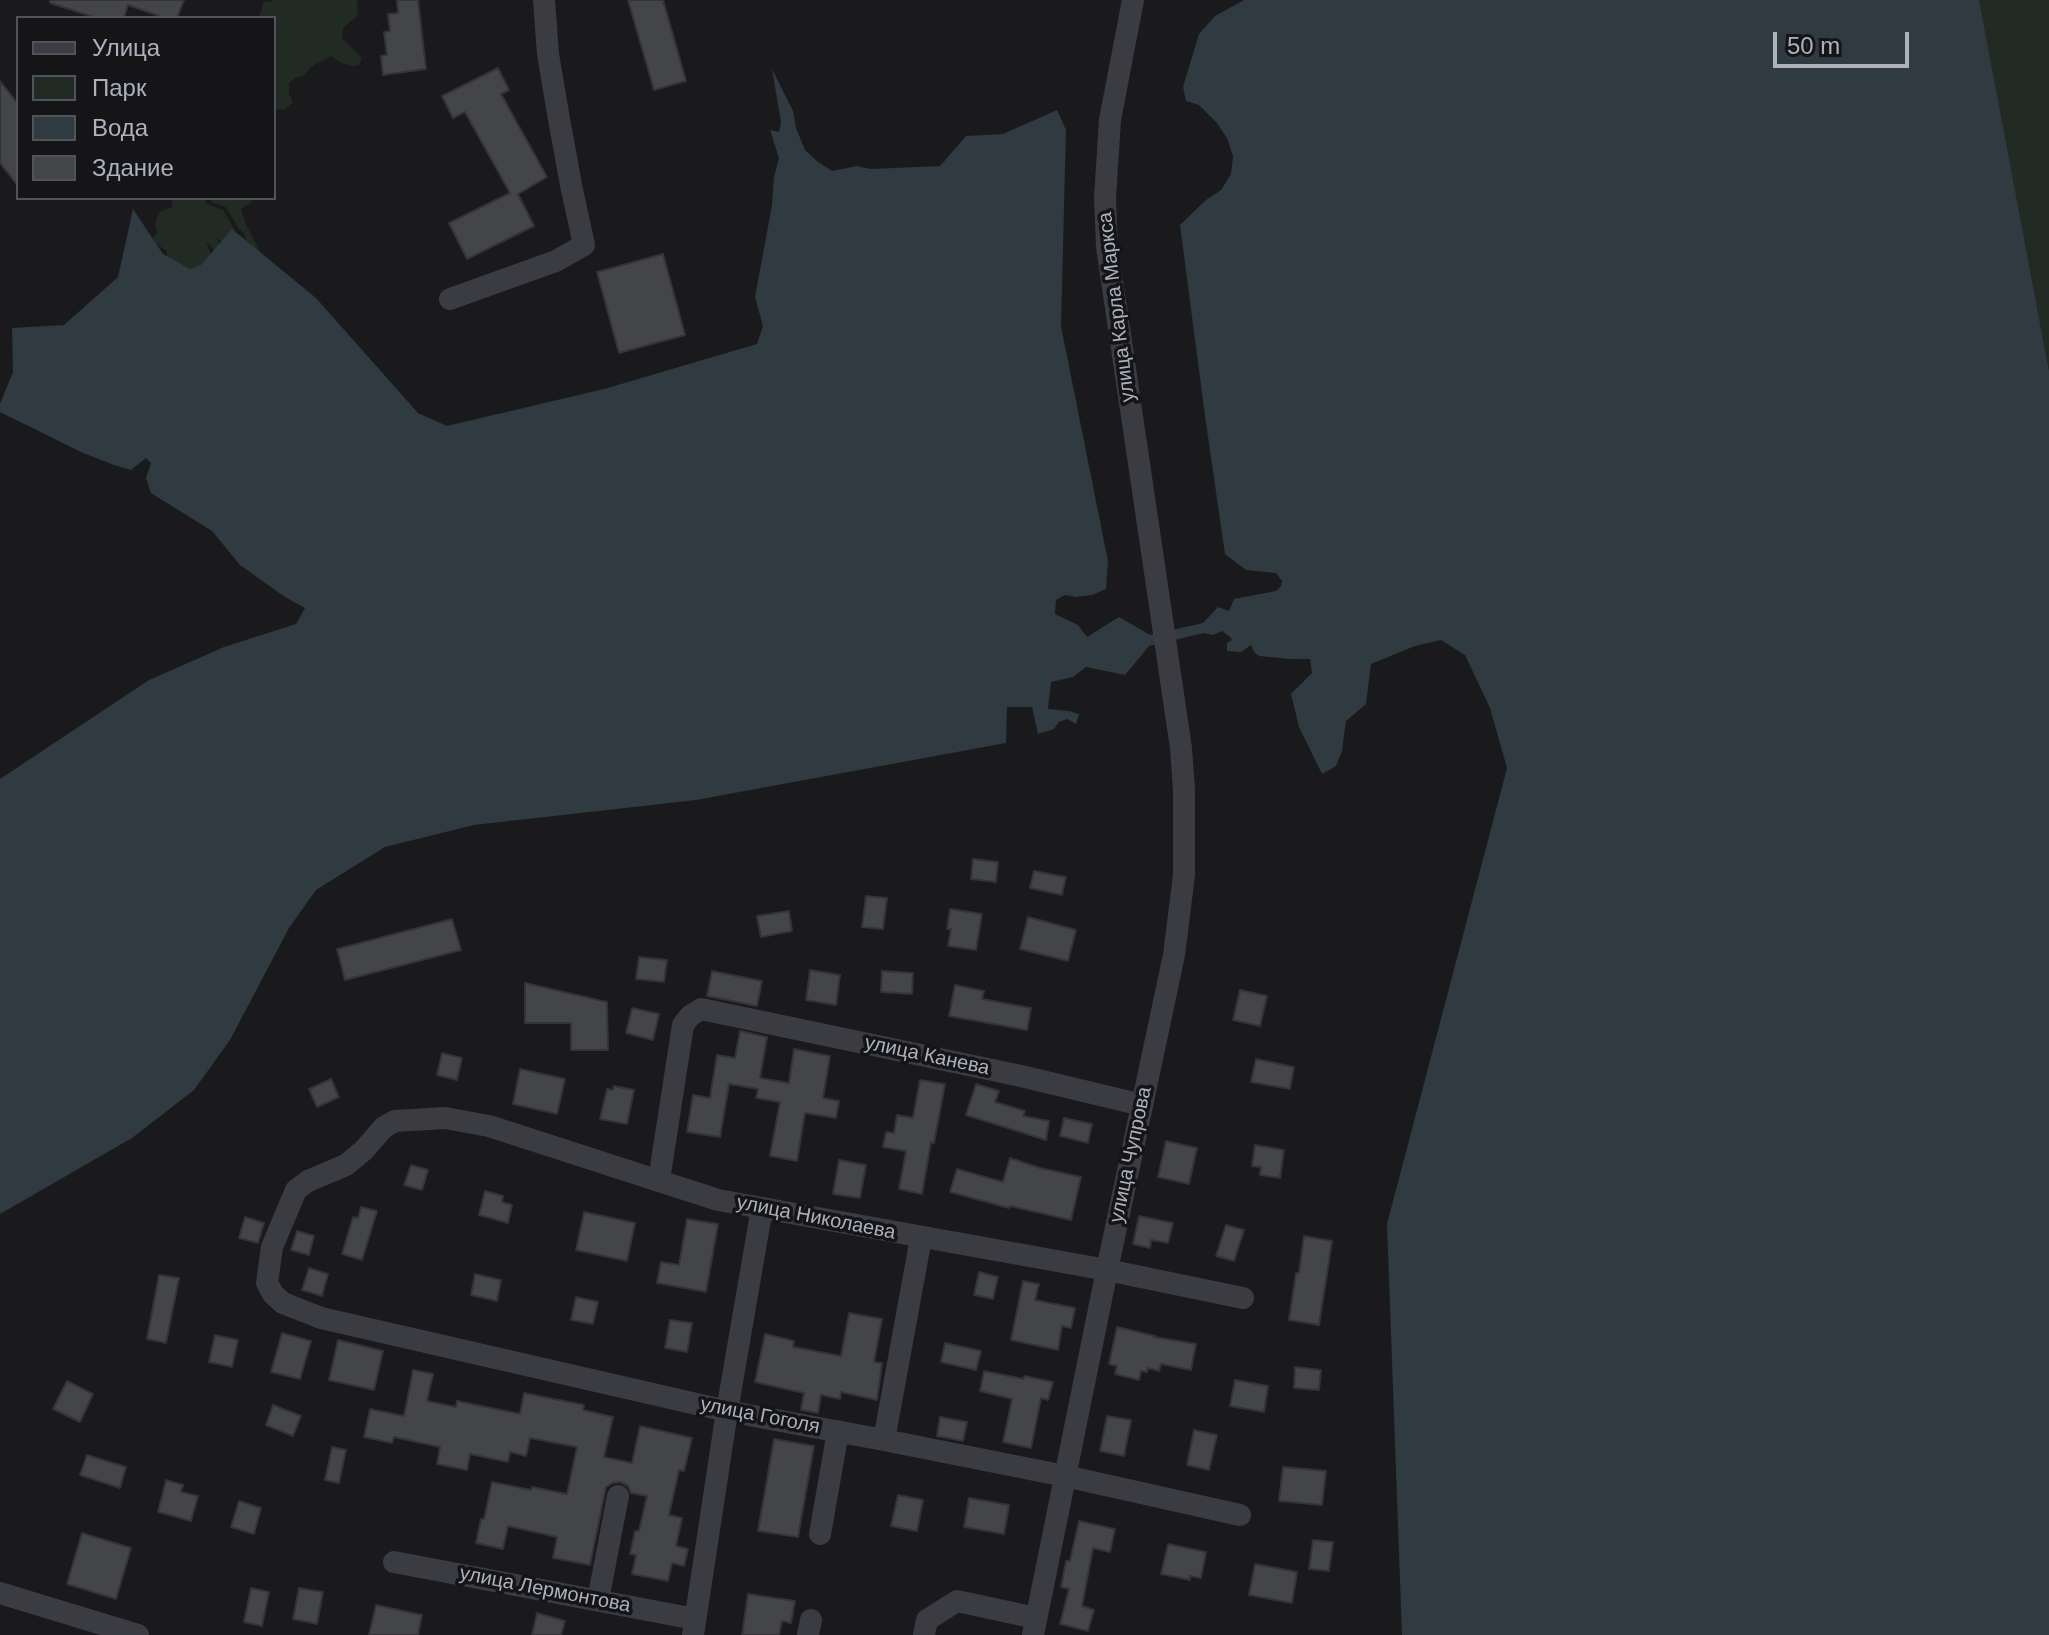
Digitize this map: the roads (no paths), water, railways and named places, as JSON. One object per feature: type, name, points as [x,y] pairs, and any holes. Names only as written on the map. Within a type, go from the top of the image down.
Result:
[{"type":"street","points":[[450,299],[556,261],[584,245],[548,54],[544,0]]},
{"type":"street","name":"улица Карла Маркса","points":[[1133,0],[1110,120],[1105,186],[1106,235],[1169,672]]},
{"type":"street","name":"улица Чупрова","points":[[1035,1626],[1174,955],[1184,875],[1183,776],[1169,672]]},
{"type":"street","name":"улица Канева","points":[[659,1180],[683,1025],[701,1009],[1021,1076],[1142,1105]]},
{"type":"street","name":"улица Николаева","points":[[283,1303],[267,1283],[268,1267],[272,1247],[296,1190],[308,1181],[346,1165],[384,1127],[395,1121],[445,1118],[489,1126],[718,1200],[1107,1270],[1243,1298]]},
{"type":"street","points":[[694,1627],[762,1208]]},
{"type":"street","points":[[884,1440],[921,1238]]},
{"type":"street","name":"улица Гоголя","points":[[283,1303],[321,1318],[727,1411],[1065,1476],[1240,1515]]},
{"type":"street","points":[[820,1534],[838,1431]]},
{"type":"street","points":[[598,1600],[618,1496]]},
{"type":"street","name":"улица Лермонтова","points":[[394,1562],[598,1600],[694,1627]]},
{"type":"street","points":[[0,1593],[138,1635]]},
{"type":"street","points":[[924,1635],[927,1620],[957,1601],[1035,1626]]},
{"type":"water","points":[[1244,0],[1979,0],[2049,371],[2049,1635],[1402,1635],[1387,1224],[1507,768],[1490,708],[1465,655],[1441,640],[1415,646],[1371,664],[1366,704],[1346,721],[1342,751],[1336,766],[1322,774],[1299,727],[1291,694],[1312,673],[1310,659],[1259,656],[1251,645],[1241,652],[1227,651],[1227,643],[1232,640],[1222,631],[1149,646],[1125,675],[1086,667],[1073,677],[1051,682],[1048,709],[1079,714],[1076,724],[1067,719],[1059,722],[1054,729],[1038,734],[1032,707],[1007,707],[1006,743],[696,800],[474,825],[385,847],[316,890],[289,928],[230,1040],[194,1090],[132,1138],[0,1214],[0,779],[149,680],[224,647],[296,624],[305,608],[240,565],[212,531],[151,493],[146,478],[151,463],[146,458],[131,470],[114,465],[0,412],[0,404],[13,372],[12,328],[64,325],[118,277],[133,209],[163,254],[190,269],[201,265],[232,229],[316,298],[418,413],[447,426],[604,389],[757,344],[763,326],[755,297],[779,158],[770,130],[779,132],[781,122],[772,69],[793,111],[805,150],[832,171],[857,166],[871,169],[940,166],[966,136],[1003,134],[1057,110],[1066,130],[1061,326],[1108,561],[1106,589],[1092,595],[1065,595],[1056,600],[1055,614],[1078,625],[1087,637],[1119,617],[1150,635],[1203,623],[1218,607],[1229,611],[1234,599],[1276,591],[1282,581],[1276,573],[1246,570],[1225,554],[1180,225],[1221,190],[1231,174],[1233,156],[1227,138],[1199,105],[1186,101],[1183,87],[1199,34],[1215,16]]}]
